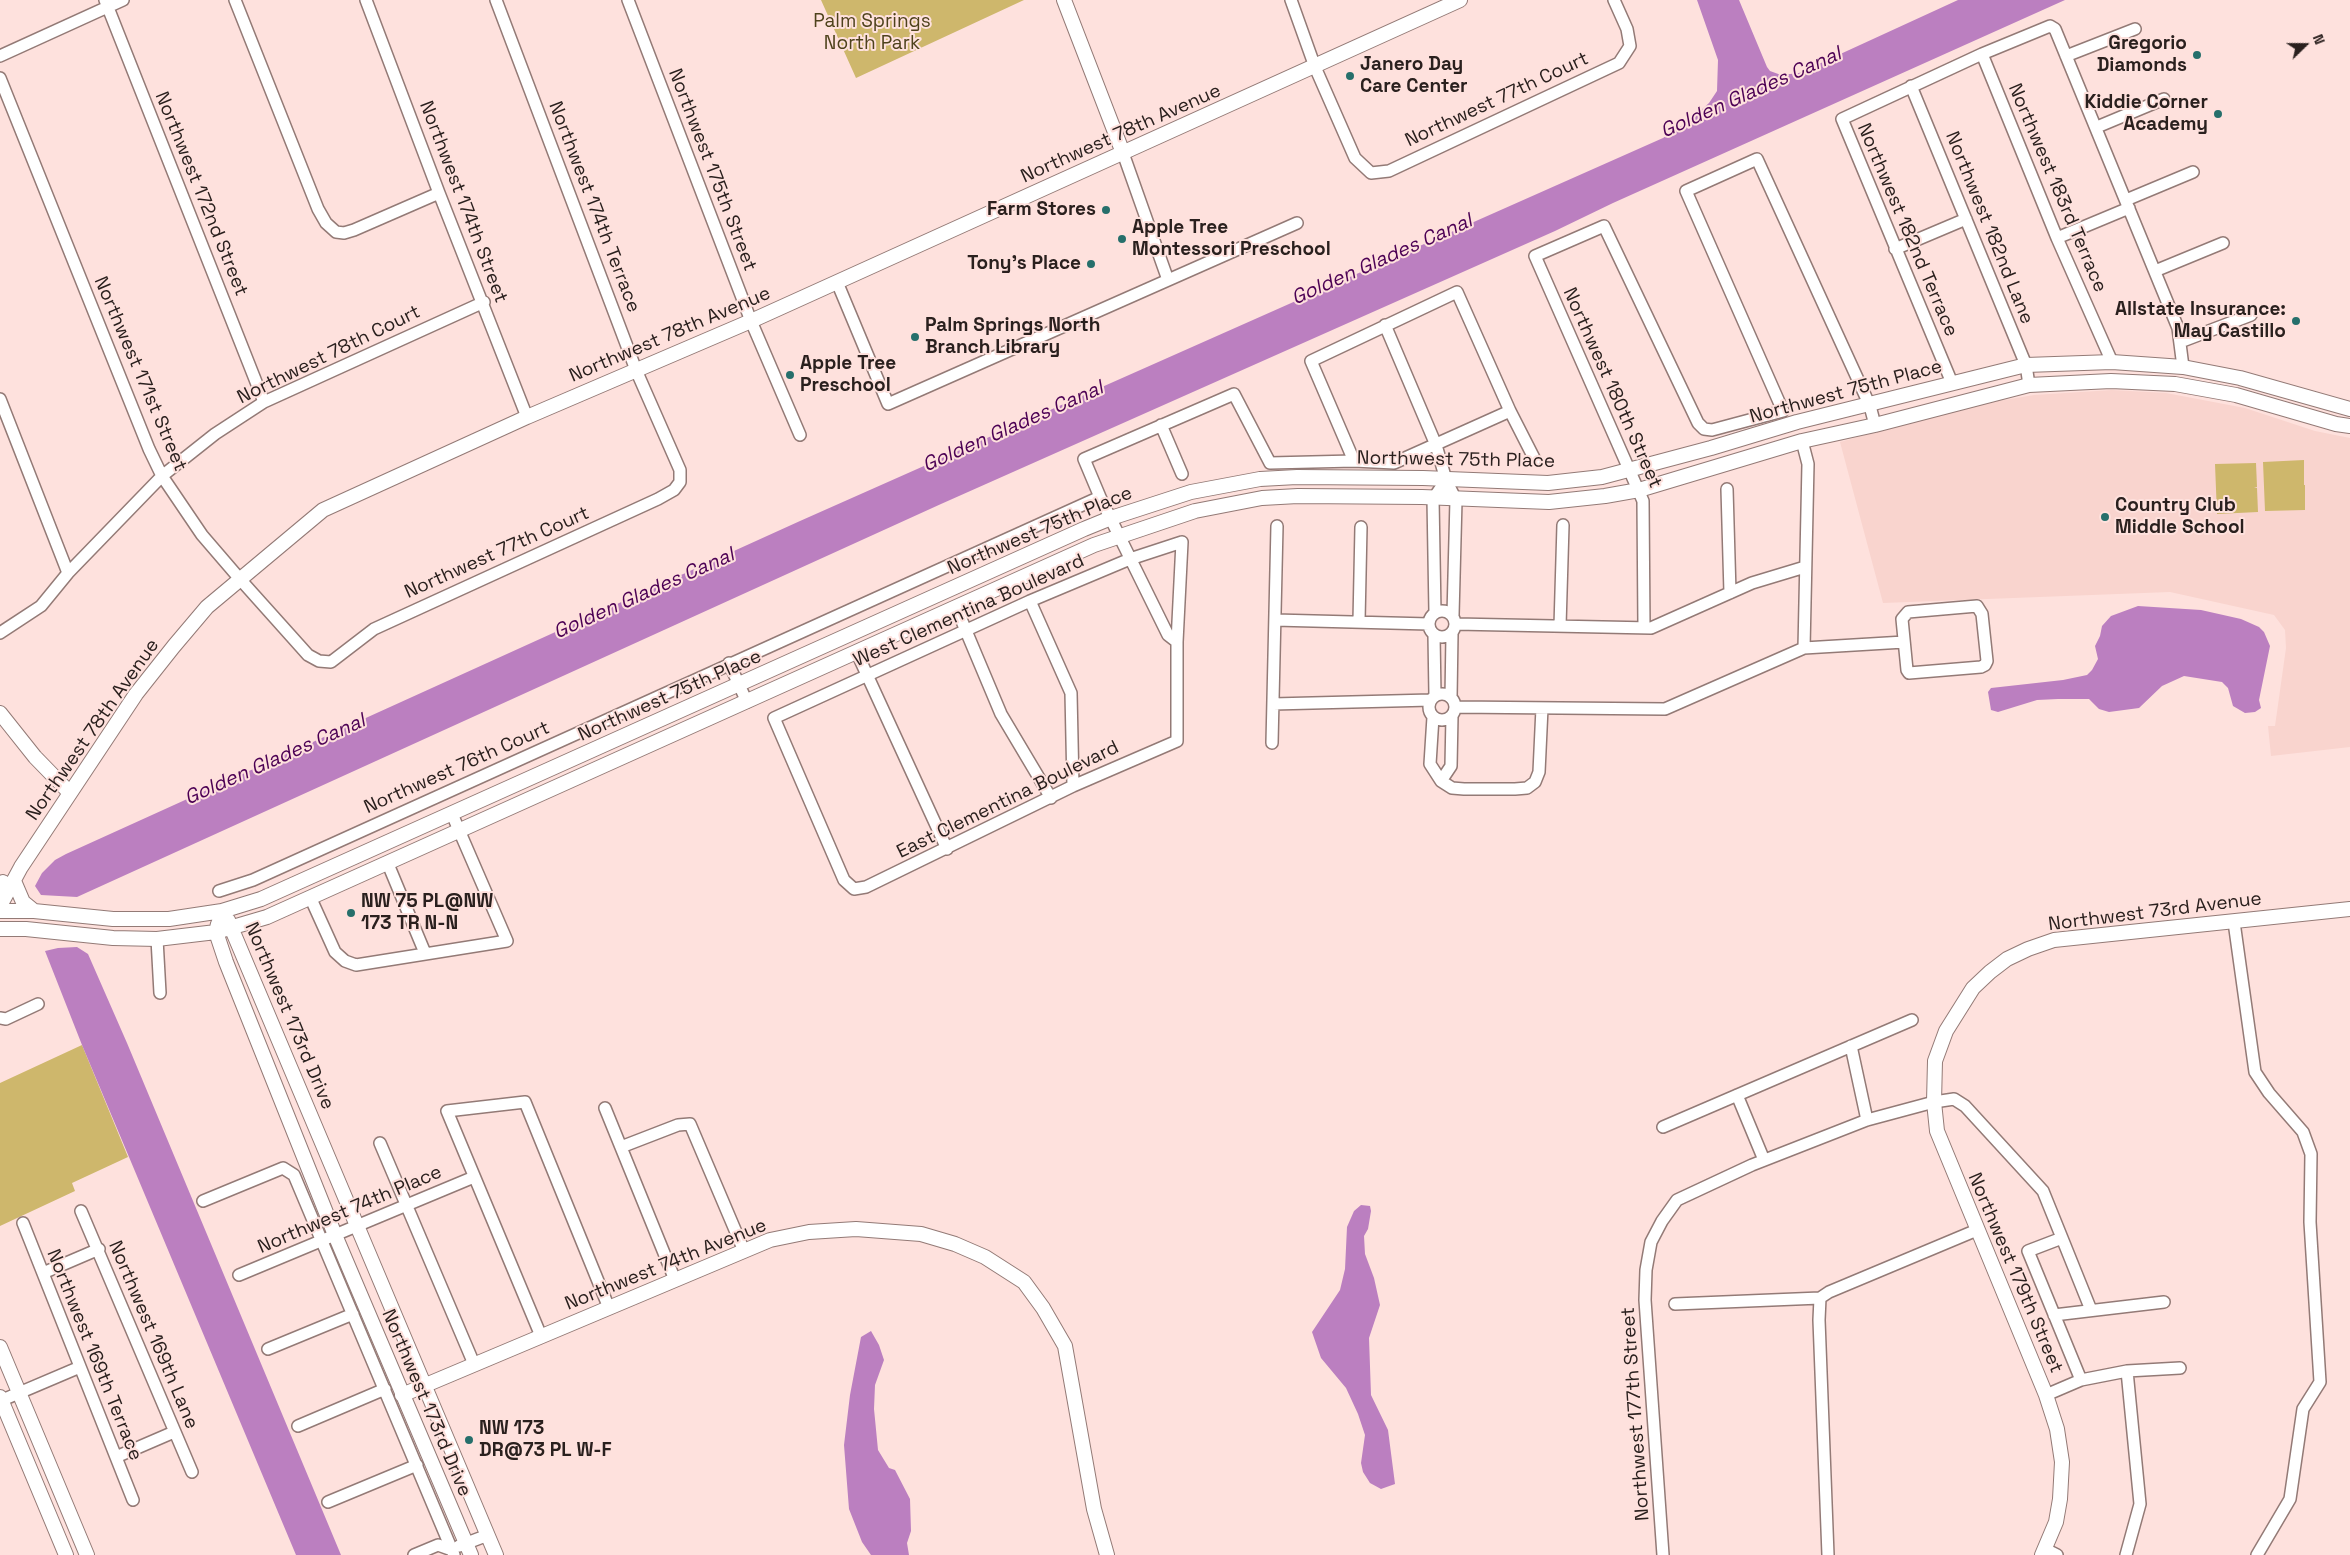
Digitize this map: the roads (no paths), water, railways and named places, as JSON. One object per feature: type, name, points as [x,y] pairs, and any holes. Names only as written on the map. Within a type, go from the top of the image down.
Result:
[{"type":"street","points":[[0,56],[106,3],[123,0]]},
{"type":"street","points":[[235,0],[318,209],[326,223],[336,232],[344,233],[439,193]]},
{"type":"street","name":"Northwest 174th Street","points":[[366,0],[527,417]]},
{"type":"street","name":"Northwest 174th Terrace","points":[[496,0],[636,370],[680,470],[680,482]]},
{"type":"street","name":"Northwest 175th Street","points":[[628,0],[751,321],[800,435]]},
{"type":"street","points":[[1064,0],[1123,153],[1168,280]]},
{"type":"street","points":[[1291,0],[1315,67]]},
{"type":"street","name":"Northwest 78th Avenue","points":[[0,906],[4,884],[21,867],[136,694],[158,666],[207,607],[239,578],[323,510],[527,417],[751,321],[1460,0]]},
{"type":"street","name":"Northwest 77th Court","points":[[1315,67],[1355,158],[1371,173],[1389,170],[1619,63],[1630,46],[1627,29],[1614,0]]},
{"type":"street","name":"Northwest 172nd Street","points":[[106,3],[264,402]]},
{"type":"street","points":[[1911,86],[2050,26],[2056,29],[2178,328],[2183,367]]},
{"type":"street","points":[[2066,56],[2135,29]]},
{"type":"street","name":"Northwest 183rd Terrace","points":[[1982,54],[2057,238],[2112,362]]},
{"type":"street","name":"Northwest 171st Street","points":[[0,78],[145,440],[162,476],[202,534],[308,655],[319,661],[331,662]]},
{"type":"street","name":"Northwest 182nd Terrace","points":[[1911,86],[1842,119],[1952,383]]},
{"type":"street","name":"Northwest 182nd Lane","points":[[1911,86],[2026,365],[2029,385]]},
{"type":"street","points":[[2097,127],[2164,99]]},
{"type":"street","name":"Northwest 180th Street","points":[[1644,628],[1643,500],[1535,256],[1604,226],[1698,423],[1704,429],[1712,430],[1783,411],[1686,191],[1757,159],[1870,406]]},
{"type":"street","points":[[2057,238],[2193,172]]},
{"type":"street","points":[[1896,249],[1966,219]]},
{"type":"street","points":[[837,282],[888,404],[1297,223]]},
{"type":"street","points":[[2155,271],[2223,243]]},
{"type":"street","points":[[1354,461],[1311,362],[1385,325],[1458,292],[1510,411],[1536,460]]},
{"type":"street","name":"Northwest 78th Court","points":[[0,634],[41,606],[68,573],[162,476],[214,434],[264,402],[484,302]]},
{"type":"street","points":[[2180,342],[2251,315]]},
{"type":"street","points":[[1385,325],[1436,445],[1446,480],[1456,500],[1451,766],[1441,781]]},
{"type":"street","name":"Northwest 75th Place","points":[[0,911],[34,911],[132,920],[169,919],[222,911],[261,899],[1111,518],[1191,492],[1260,479],[1297,477],[1423,478],[1548,483],[1602,477],[1797,422],[1870,406],[2026,365],[2112,362],[2183,367],[2240,378],[2350,409]]},
{"type":"street","name":"Northwest 75th Place","points":[[0,929],[26,929],[113,938],[157,939],[216,932],[267,917],[311,899],[1120,535],[1195,511],[1262,498],[1298,496],[1549,502],[1639,490],[1802,441],[2029,385],[2111,381],[2175,384],[2236,395],[2336,424],[2350,426]]},
{"type":"street","points":[[1177,642],[1168,635],[1100,497],[1084,459],[1234,394],[1270,463],[1354,461],[1394,463],[1510,411]]},
{"type":"street","points":[[0,399],[68,573]]},
{"type":"street","points":[[1870,406],[1875,424]]},
{"type":"street","points":[[1162,425],[1182,474]]},
{"type":"street","points":[[1802,441],[1808,464],[1804,648]]},
{"type":"street","points":[[1429,624],[1435,613],[1433,499],[1446,480]]},
{"type":"street","name":"Northwest 77th Court","points":[[331,662],[374,629],[658,500],[674,490],[680,482]]},
{"type":"street","points":[[1727,489],[1730,593]]},
{"type":"street","name":"Northwest 76th Court","points":[[219,891],[253,880],[1100,497]]},
{"type":"street","points":[[1560,626],[1563,525]]},
{"type":"street","points":[[1272,743],[1277,526]]},
{"type":"street","points":[[1359,621],[1361,527]]},
{"type":"street","name":"West Clementina Boulevard","points":[[854,889],[844,880],[774,718],[1030,601],[1130,559],[1182,542],[1177,642]]},
{"type":"street","points":[[1435,613],[1442,611],[1453,624],[1651,628],[1752,583],[1805,567]]},
{"type":"street","points":[[1030,601],[1071,693],[1073,786]]},
{"type":"street","points":[[1977,606],[1982,614],[1987,661],[1981,668],[1912,674],[1907,670],[1904,642],[1902,619],[1908,612],[1977,606]]},
{"type":"street","points":[[956,608],[1001,714],[1051,798]]},
{"type":"street","points":[[1275,620],[1429,624]]},
{"type":"street","points":[[878,622],[858,642],[855,647],[856,653],[947,849]]},
{"type":"street","points":[[1429,624],[1434,635],[1433,698],[1429,709],[1433,716],[1439,720],[1446,719],[1453,707]]},
{"type":"street","points":[[1434,635],[1443,638],[1453,624]]},
{"type":"street","name":"East Clementina Boulevard","points":[[854,889],[866,887],[1073,786],[1176,741],[1177,642]]},
{"type":"street","points":[[1453,707],[1665,709],[1804,648],[1904,642]]},
{"type":"street","points":[[730,663],[747,702]]},
{"type":"street","points":[[1273,704],[1433,698],[1444,694],[1453,707]]},
{"type":"street","points":[[1433,716],[1430,764],[1441,781],[1452,788],[1515,789],[1527,788],[1535,782],[1539,772],[1542,708]]},
{"type":"street","points":[[0,713],[35,757],[70,793]]},
{"type":"street","points":[[311,899],[335,952],[345,961],[356,965],[507,941],[452,814]]},
{"type":"street","points":[[388,864],[425,953]]},
{"type":"street","points":[[253,880],[261,899]]},
{"type":"street","points":[[4,884],[34,911]]},
{"type":"street","name":"Northwest 73rd Avenue","points":[[1958,1008],[1973,988],[2007,959],[2046,943],[2090,935],[2234,922],[2350,908]]},
{"type":"street","name":"Northwest 173rd Drive","points":[[222,911],[233,928],[496,1555]]},
{"type":"street","name":"Northwest 173rd Drive","points":[[222,911],[216,932],[329,1238],[402,1395],[468,1549]]},
{"type":"street","points":[[2234,922],[2255,1072],[2269,1093],[2304,1132],[2311,1154],[2310,1222],[2320,1382],[2303,1408],[2290,1499],[2257,1555]]},
{"type":"street","points":[[0,937],[26,929]]},
{"type":"street","points":[[157,939],[160,993]]},
{"type":"street","points":[[0,1018],[6,1019],[38,1004]]},
{"type":"street","name":"Northwest 179th Street","points":[[1958,1008],[1946,1031],[1935,1061],[1934,1102],[1937,1131],[2046,1395],[2057,1429],[2062,1462],[2060,1499],[2048,1553]]},
{"type":"street","points":[[1663,1126],[1912,1020]]},
{"type":"street","points":[[1851,1046],[1867,1120]]},
{"type":"street","points":[[1736,1095],[1764,1160]]},
{"type":"street","name":"Northwest 177th Street","points":[[1664,1555],[1645,1300],[1646,1270],[1651,1242],[1662,1220],[1677,1200],[1764,1160],[1867,1120],[1934,1102],[1954,1099],[1965,1106],[2043,1191],[2090,1310]]},
{"type":"street","points":[[542,1336],[447,1112],[525,1102],[609,1308]]},
{"type":"street","points":[[605,1108],[675,1280]]},
{"type":"street","points":[[621,1147],[678,1125],[690,1124],[744,1250]]},
{"type":"street","points":[[380,1143],[474,1364]]},
{"type":"street","points":[[203,1201],[283,1168],[294,1175],[329,1238],[353,1314],[452,1553]]},
{"type":"street","name":"Northwest 74th Place","points":[[239,1275],[474,1177]]},
{"type":"street","name":"Northwest 169th Lane","points":[[82,1211],[192,1472]]},
{"type":"street","name":"Northwest 169th Terrace","points":[[23,1223],[134,1500]]},
{"type":"street","name":"Northwest 74th Avenue","points":[[402,1395],[770,1240],[809,1232],[856,1229],[921,1234],[955,1244],[985,1257],[1024,1282],[1065,1346],[1094,1509],[1107,1555]]},
{"type":"street","points":[[1675,1304],[1820,1298],[1830,1292],[1977,1230]]},
{"type":"street","points":[[2062,1238],[2028,1251],[2081,1380]]},
{"type":"street","points":[[43,1273],[99,1249]]},
{"type":"street","points":[[1820,1298],[1819,1320],[1828,1555]]},
{"type":"street","points":[[2054,1314],[2164,1302]]},
{"type":"street","points":[[268,1349],[353,1314]]},
{"type":"street","points":[[0,1347],[87,1555]]},
{"type":"street","points":[[66,1555],[0,1400],[80,1367]]},
{"type":"street","points":[[2046,1395],[2081,1380],[2127,1371],[2180,1368]]},
{"type":"street","points":[[2126,1555],[2140,1504],[2127,1371]]},
{"type":"street","points":[[298,1426],[385,1389]]},
{"type":"street","points":[[116,1457],[174,1432]]},
{"type":"street","points":[[328,1502],[417,1465]]},
{"type":"street","points":[[414,1555],[438,1545],[452,1553],[468,1549],[488,1535]]},
{"type":"water","name":"Golden Glades Canal","points":[[1697,0],[1739,0],[1767,67],[1770,71],[1781,75],[1799,73],[1958,0],[2065,0],[1613,203],[1555,231],[941,504],[77,897],[41,895],[35,886],[42,873],[55,860],[66,854],[800,521],[1663,138],[1689,121],[1709,103],[1717,91],[1718,60]]},
{"type":"water","points":[[2138,606],[2201,610],[2241,619],[2259,627],[2264,632],[2270,646],[2259,700],[2261,708],[2255,712],[2245,713],[2233,706],[2228,688],[2222,682],[2184,676],[2162,686],[2139,708],[2109,712],[2099,709],[2089,699],[2058,699],[2037,700],[1998,712],[1991,710],[1988,692],[1991,688],[2063,680],[2087,675],[2098,659],[2095,646],[2102,626],[2111,616]]},
{"type":"water","points":[[77,947],[88,954],[127,1043],[341,1555],[296,1555],[82,1045],[45,951]]},
{"type":"water","points":[[1361,1205],[1370,1206],[1371,1211],[1368,1229],[1364,1236],[1365,1254],[1374,1278],[1380,1305],[1369,1338],[1371,1395],[1388,1430],[1395,1484],[1381,1489],[1370,1483],[1363,1472],[1361,1463],[1365,1435],[1358,1414],[1346,1388],[1321,1358],[1312,1332],[1340,1290],[1345,1269],[1347,1227],[1354,1211]]},
{"type":"water","points":[[871,1331],[879,1345],[884,1360],[875,1385],[874,1409],[878,1450],[889,1468],[895,1470],[910,1499],[911,1531],[907,1543],[909,1555],[871,1555],[862,1542],[849,1509],[844,1445],[850,1395],[861,1337]]},
{"type":"place","name":"Gregorio Diamonds","points":[[2197,55]]},
{"type":"place","name":"Janero Day Care Center","points":[[1350,76]]},
{"type":"place","name":"Kiddie Corner Academy","points":[[2218,114]]},
{"type":"place","name":"Farm Stores","points":[[1106,210]]},
{"type":"place","name":"Apple Tree Montessori Preschool","points":[[1122,239]]},
{"type":"place","name":"Tony's Place","points":[[1091,264]]},
{"type":"place","name":"Allstate Insurance: May Castillo","points":[[2296,321]]},
{"type":"place","name":"Palm Springs North Branch Library","points":[[915,337]]},
{"type":"place","name":"Apple Tree Preschool","points":[[790,375]]},
{"type":"place","name":"Country Club Middle School","points":[[2105,517]]},
{"type":"place","name":"NW 75 PL@NW 173 TR N-N","points":[[351,913]]},
{"type":"place","name":"NW 173 DR@73 PL W-F","points":[[469,1440]]},
{"type":"park label","name":"Palm Springs North Park","points":[[872,33]]}]
